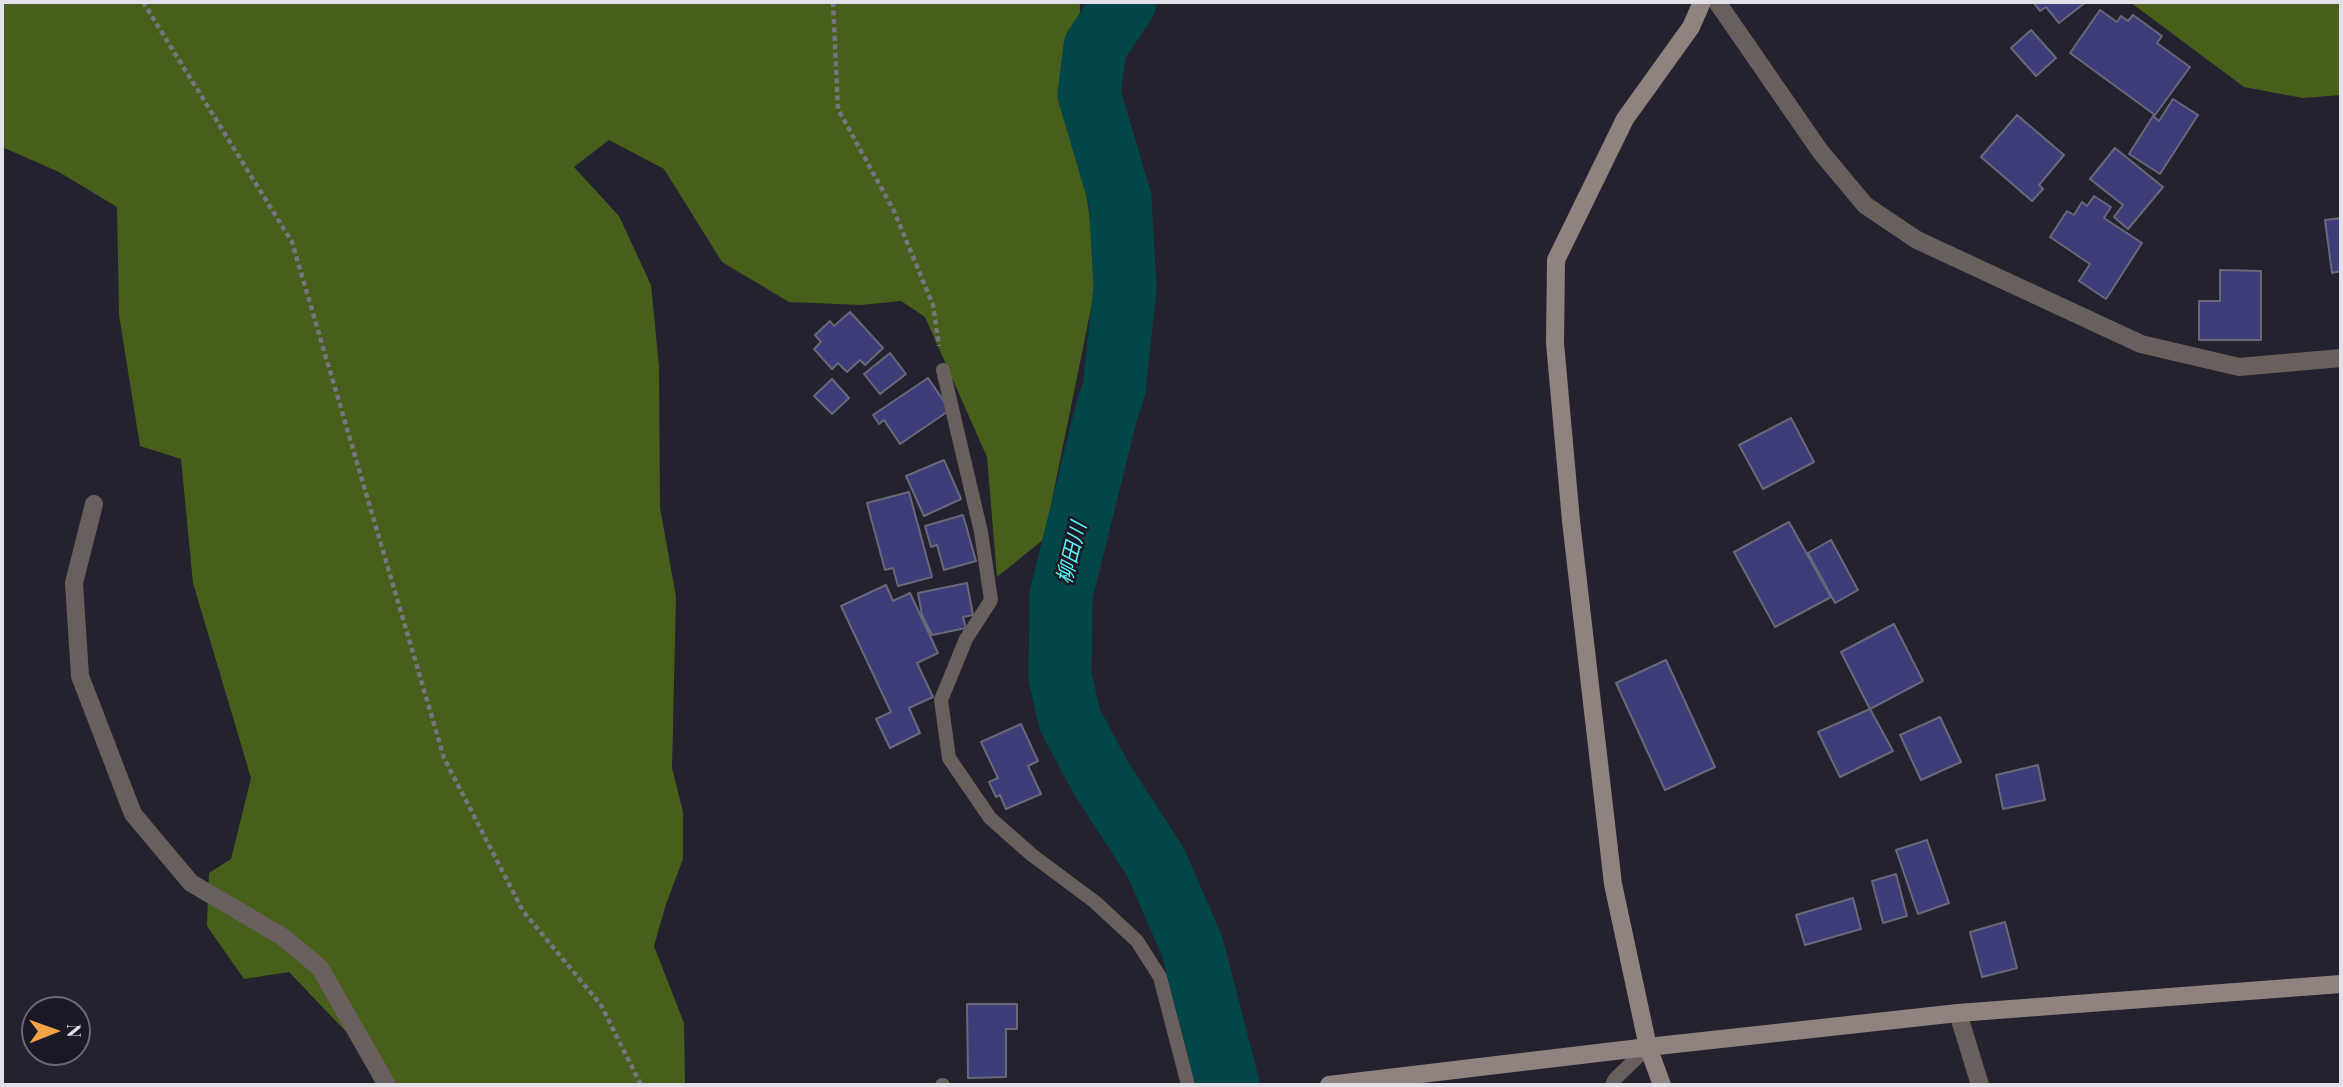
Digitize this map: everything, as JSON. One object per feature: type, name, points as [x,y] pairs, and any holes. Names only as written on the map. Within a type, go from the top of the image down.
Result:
[{"type":"street","points":[[1662,1085],[1648,1046],[1613,884],[1571,521],[1555,343],[1556,260],[1625,119],[1691,27],[1702,2]]},
{"type":"street","points":[[1717,2],[1820,151],[1865,205],[1917,240],[2141,344],[2239,367],[2341,358]]},
{"type":"street","points":[[94,504],[74,583],[80,676],[133,814],[191,883],[283,937],[320,968],[387,1085]]},
{"type":"street","points":[[1329,1085],[1648,1046],[1958,1013],[2341,984]]},
{"type":"street","points":[[1958,1013],[1980,1085]]},
{"type":"lane","points":[[943,370],[981,532],[990,600],[966,639],[941,700],[949,758],[990,818],[1032,855],[1095,902],[1138,941],[1160,977],[1188,1085]]},
{"type":"lane","points":[[1612,1085],[1648,1046]]},
{"type":"path","points":[[143,2],[292,242],[444,758],[523,911],[601,1005],[641,1085]]},
{"type":"path","points":[[833,2],[838,109],[894,211],[933,305],[943,370]]},
{"type":"green space","points":[[2,2],[1080,2],[1079,145],[1098,274],[1044,539],[997,577],[987,457],[925,317],[901,301],[861,305],[789,302],[722,262],[664,169],[609,140],[574,167],[619,216],[651,285],[659,366],[660,507],[676,597],[672,768],[683,812],[683,859],[654,946],[684,1023],[685,1085],[397,1085],[289,972],[244,979],[207,926],[209,873],[231,859],[251,778],[193,583],[181,459],[140,446],[119,315],[117,207],[59,172],[2,147]]},
{"type":"green space","points":[[2130,2],[2341,2],[2341,95],[2303,98],[2244,87]]},
{"type":"building","points":[[2033,2],[2086,2],[2059,23],[2046,7],[2040,11]]},
{"type":"building","points":[[2100,10],[2117,22],[2121,16],[2128,21],[2133,15],[2162,36],[2157,43],[2190,67],[2155,115],[2070,53]]},
{"type":"building","points":[[2031,30],[2056,58],[2036,76],[2011,48]]},
{"type":"building","points":[[2173,99],[2198,115],[2160,174],[2129,154],[2153,116],[2159,121]]},
{"type":"building","points":[[2017,115],[2064,155],[2039,185],[2043,189],[2032,201],[1981,157]]},
{"type":"building","points":[[2115,148],[2163,187],[2128,229],[2114,217],[2123,205],[2090,179]]},
{"type":"building","points":[[2094,196],[2111,207],[2104,218],[2142,243],[2106,299],[2079,281],[2090,264],[2050,237],[2067,211],[2074,215],[2082,202],[2087,206]]},
{"type":"building","points":[[2341,218],[2341,271],[2332,273],[2325,220]]},
{"type":"building","points":[[2220,270],[2261,271],[2261,340],[2199,340],[2199,301],[2220,301]]},
{"type":"building","points":[[850,312],[883,348],[865,365],[860,360],[847,372],[838,363],[832,369],[814,349],[821,342],[815,335],[830,321],[834,326]]},
{"type":"building","points":[[890,353],[906,374],[880,394],[864,374]]},
{"type":"building","points":[[928,378],[950,410],[900,444],[884,420],[879,424],[873,415]]},
{"type":"building","points":[[832,379],[849,398],[832,414],[814,396]]},
{"type":"building","points":[[1791,418],[1814,462],[1763,489],[1739,445]]},
{"type":"building","points":[[944,460],[961,499],[924,516],[906,476]]},
{"type":"building","points":[[909,492],[932,577],[898,586],[893,568],[885,570],[867,503]]},
{"type":"building","points":[[963,515],[976,561],[944,570],[937,545],[931,547],[925,526]]},
{"type":"building","points":[[1789,522],[1831,597],[1775,627],[1734,552]]},
{"type":"building","points":[[1831,540],[1858,590],[1835,603],[1808,553]]},
{"type":"building","points":[[967,583],[973,615],[963,617],[966,628],[932,635],[922,615],[918,593]]},
{"type":"building","points":[[886,585],[893,601],[910,593],[938,653],[917,663],[933,697],[909,708],[920,733],[890,748],[876,719],[891,712],[841,606]]},
{"type":"building","points":[[1894,624],[1923,681],[1870,709],[1841,652]]},
{"type":"building","points":[[1666,660],[1715,767],[1665,790],[1616,683]]},
{"type":"building","points":[[1870,709],[1893,751],[1840,777],[1818,732]]},
{"type":"building","points":[[1940,717],[1961,762],[1921,780],[1900,735]]},
{"type":"building","points":[[1021,724],[1038,761],[1028,766],[1041,794],[1006,809],[1000,795],[996,797],[989,782],[998,778],[981,742]]},
{"type":"building","points":[[2038,765],[2045,800],[2003,809],[1996,775]]},
{"type":"building","points":[[1927,840],[1949,903],[1918,914],[1896,850]]},
{"type":"building","points":[[1896,874],[1907,916],[1883,923],[1872,881]]},
{"type":"building","points":[[1853,898],[1861,929],[1805,945],[1796,915]]},
{"type":"building","points":[[2005,922],[2017,968],[1982,977],[1970,932]]},
{"type":"building","points":[[967,1004],[1017,1004],[1017,1029],[1006,1029],[1006,1077],[968,1078]]},
{"type":"waterway","name":"柳田川","points":[[1125,2],[1095,47],[1089,94],[1120,199],[1125,287],[1114,390],[1061,595],[1060,677],[1070,720],[1101,778],[1156,863],[1192,946],[1228,1085]]}]
